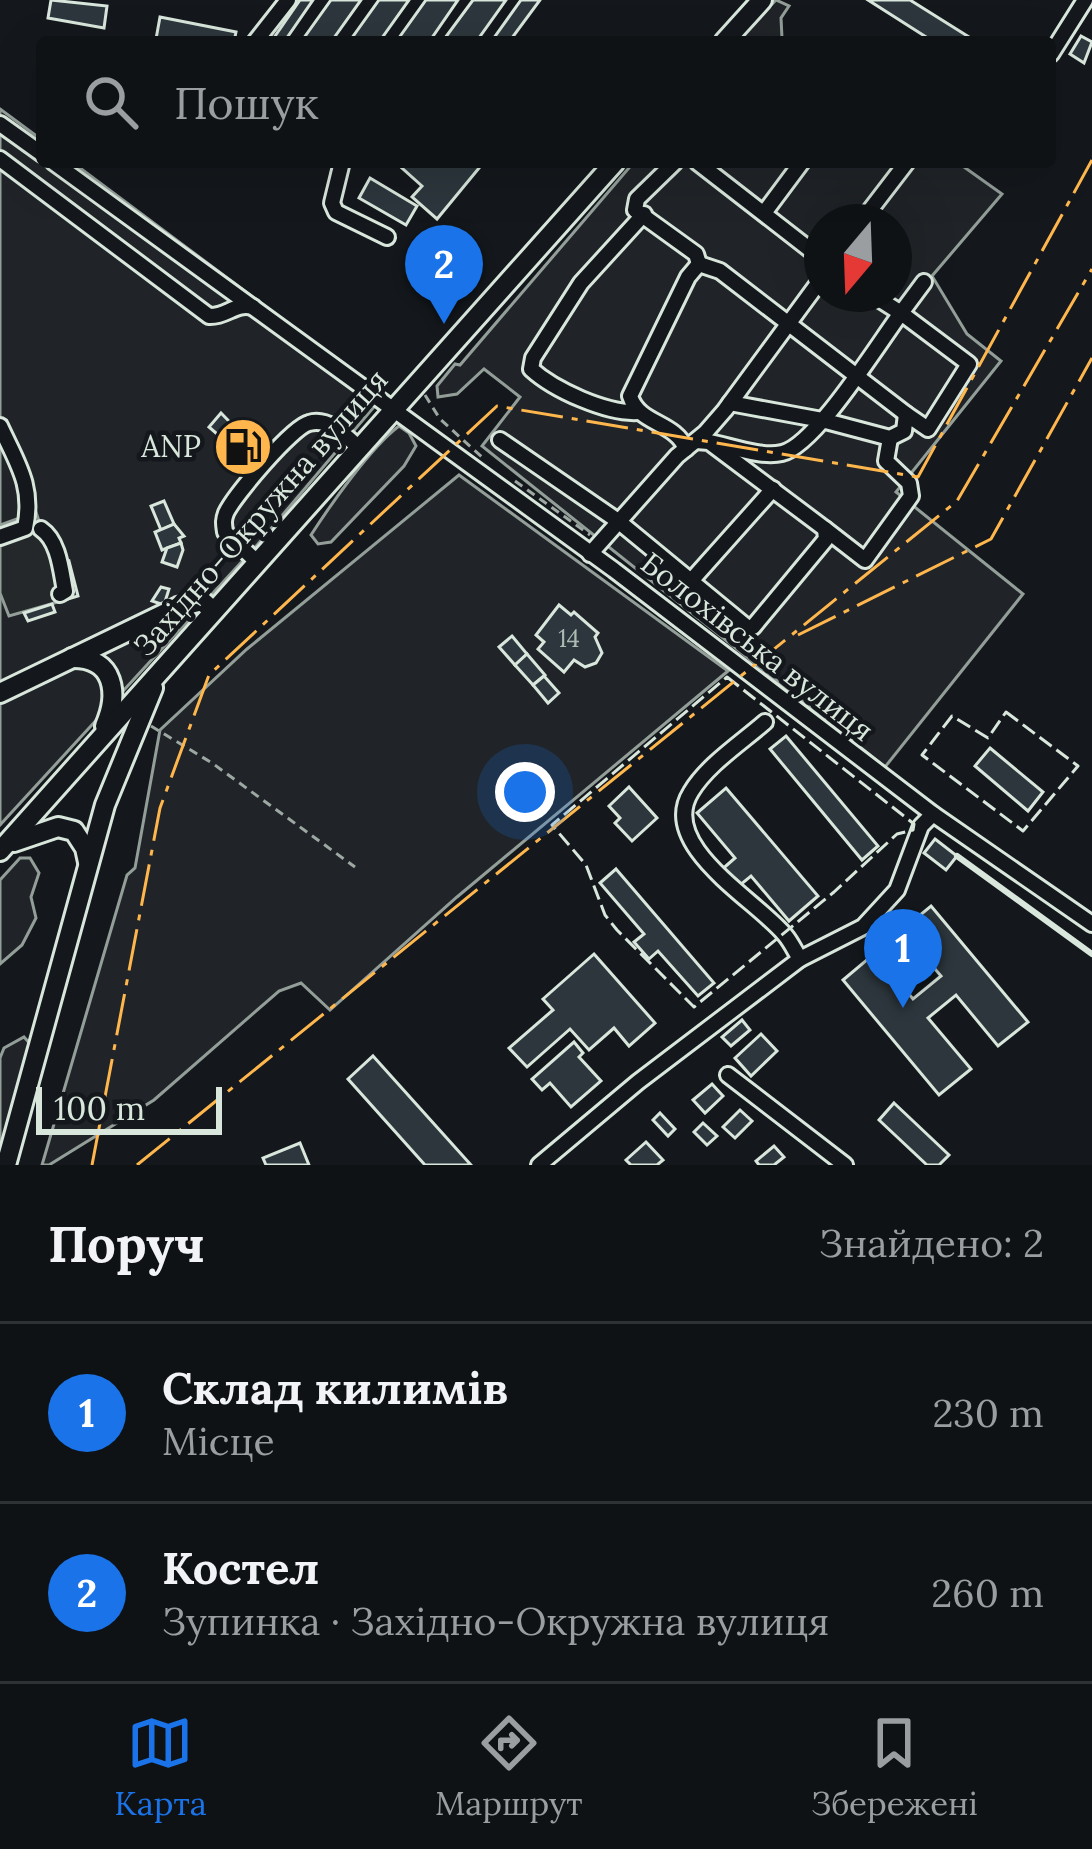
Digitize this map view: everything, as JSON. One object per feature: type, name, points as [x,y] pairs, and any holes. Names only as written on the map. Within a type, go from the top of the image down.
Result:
[{"type":"main road","points":[[729,36],[761,0]]},
{"type":"main road","name":"Західно-Окружна вулиця","points":[[2,849],[610,168]]},
{"type":"main road","points":[[0,693],[178,607],[202,601],[214,610]]},
{"type":"main road","points":[[72,658],[101,665],[113,684],[113,708],[92,747]]},
{"type":"main road","points":[[5,1165],[105,805],[160,673]]},
{"type":"main road","points":[[2,849],[58,826],[74,831],[88,861],[82,890]]},
{"type":"street","points":[[260,36],[288,0]]},
{"type":"street","points":[[1056,46],[1084,0]]},
{"type":"street","points":[[0,124],[36,150]]},
{"type":"street","points":[[0,158],[206,314],[216,316],[232,299]]},
{"type":"street","name":"Болохівська вулиця","points":[[61,168],[232,299],[254,307],[416,427],[595,548],[933,814],[1092,924]]},
{"type":"street","points":[[341,168],[332,203],[336,212],[386,237]]},
{"type":"street","points":[[669,168],[638,199],[635,210],[696,254],[699,263]]},
{"type":"street","points":[[705,168],[804,245]]},
{"type":"street","points":[[764,213],[798,168]]},
{"type":"street","points":[[875,204],[902,168]]},
{"type":"street","points":[[644,214],[580,284],[533,358],[531,369],[622,413],[638,412],[697,444],[773,489],[865,560],[911,496],[909,483],[886,461],[890,438]]},
{"type":"street","points":[[699,263],[720,271],[928,429],[969,364],[901,313]]},
{"type":"street","points":[[638,412],[630,396],[699,263]]},
{"type":"street","points":[[697,444],[784,453],[812,436],[924,282]]},
{"type":"street","points":[[595,548],[697,444],[804,304]]},
{"type":"street","points":[[730,403],[890,438],[904,431],[906,414]]},
{"type":"street","points":[[256,561],[225,532],[226,512],[292,434],[310,422],[321,422],[358,447]]},
{"type":"street","points":[[0,426],[28,487],[30,503],[25,528],[0,537]]},
{"type":"street","points":[[500,440],[618,521],[748,628],[754,627],[826,539],[825,529]]},
{"type":"street","points":[[690,582],[773,489]]},
{"type":"street","points":[[41,529],[51,535],[65,591],[60,594]]},
{"type":"street","points":[[765,722],[699,781],[683,816],[695,844],[726,884],[784,933],[800,959]]},
{"type":"street","points":[[539,1165],[638,1082],[800,959],[863,927],[897,890],[922,826],[933,814]]},
{"type":"street","points":[[728,1075],[845,1165]]},
{"type":"path","points":[[424,393],[483,458]]},
{"type":"path","points":[[416,427],[436,411]]},
{"type":"path","points":[[513,479],[595,548]]},
{"type":"path","points":[[139,720],[212,764],[355,867]]},
{"type":"shaded area","points":[[776,0],[789,6],[781,18],[782,36],[741,36]]},
{"type":"shaded area","points":[[0,109],[36,136],[36,168],[80,168],[384,395],[258,544],[0,825]]},
{"type":"shaded area","points":[[629,168],[965,168],[1002,194],[932,276],[967,334],[1001,361],[896,492],[1023,594],[885,767],[482,446],[520,397],[484,369],[457,394],[438,397],[437,386]]},
{"type":"shaded area","points":[[399,426],[416,446],[404,466],[331,542],[318,544],[311,535],[329,508]]},
{"type":"shaded area","points":[[459,475],[728,671],[457,897],[330,1010],[301,983],[279,991],[154,1100],[42,1165],[127,875],[135,868],[160,730],[247,649]]},
{"type":"shaded area","points":[[36,512],[65,600],[9,616],[0,593],[0,525]]},
{"type":"shaded area","points":[[20,858],[30,858],[39,873],[31,897],[36,918],[22,945],[0,964],[0,880]]},
{"type":"shaded area","points":[[24,1037],[33,1047],[0,1164],[0,1058],[4,1048]]},
{"type":"building","points":[[51,0],[107,6],[104,28],[48,18]]},
{"type":"building","points":[[300,0],[313,0],[288,36],[275,36]]},
{"type":"building","points":[[331,0],[361,0],[335,36],[305,36]]},
{"type":"building","points":[[379,0],[409,0],[383,36],[353,36]]},
{"type":"building","points":[[426,0],[458,0],[433,36],[400,36]]},
{"type":"building","points":[[473,0],[506,0],[480,36],[446,36]]},
{"type":"building","points":[[521,0],[540,0],[513,36],[495,36]]},
{"type":"building","points":[[868,0],[910,0],[967,36],[925,36]]},
{"type":"building","points":[[160,17],[236,32],[235,36],[157,36]]},
{"type":"building","points":[[1081,36],[1092,42],[1084,63],[1070,54]]},
{"type":"building","points":[[402,168],[479,168],[437,219],[412,197],[422,186]]},
{"type":"building","points":[[370,178],[417,206],[406,225],[359,198]]},
{"type":"building","name":"ANP","points":[[221,413],[264,457],[255,467],[209,427]]},
{"type":"building","points":[[164,501],[174,524],[161,530],[151,506]]},
{"type":"building","points":[[174,524],[184,536],[179,538],[181,543],[162,550],[155,532]]},
{"type":"building","points":[[181,543],[177,567],[162,562],[167,548]]},
{"type":"building","points":[[69,561],[78,596],[65,600],[53,566]]},
{"type":"building","points":[[161,587],[169,589],[164,605],[152,601]]},
{"type":"building","points":[[52,604],[55,612],[28,621],[24,613]]},
{"type":"building","points":[[559,605],[598,633],[595,637],[602,653],[596,663],[585,667],[574,660],[564,672],[538,649],[544,642],[536,635]]},
{"type":"building","points":[[512,636],[527,654],[515,665],[499,647]]},
{"type":"building","points":[[527,654],[545,675],[533,685],[515,665]]},
{"type":"building","points":[[544,676],[559,693],[548,703],[533,685]]},
{"type":"building","points":[[786,736],[878,846],[862,860],[770,749]]},
{"type":"building","points":[[990,748],[1043,792],[1028,811],[975,766]]},
{"type":"building","points":[[629,787],[657,818],[632,841],[615,823],[620,818],[609,806]]},
{"type":"building","points":[[726,788],[818,896],[789,921],[751,876],[734,890],[719,872],[735,858],[697,813]]},
{"type":"building","points":[[935,839],[957,856],[946,870],[924,853]]},
{"type":"building","points":[[616,869],[714,983],[698,996],[658,951],[649,959],[634,942],[644,934],[600,883]]},
{"type":"building","points":[[931,906],[1028,1022],[998,1046],[956,995],[928,1018],[971,1069],[939,1095],[843,980],[875,953],[913,999],[941,976],[902,930]]},
{"type":"building","points":[[594,954],[655,1023],[629,1046],[614,1028],[589,1050],[570,1029],[527,1067],[509,1048],[553,1010],[543,999]]},
{"type":"building","points":[[742,1020],[750,1030],[731,1046],[722,1037]]},
{"type":"building","points":[[761,1034],[777,1051],[751,1076],[735,1058]]},
{"type":"building","points":[[574,1042],[583,1053],[579,1057],[601,1081],[571,1107],[550,1083],[542,1090],[532,1079]]},
{"type":"building","points":[[373,1056],[471,1165],[425,1165],[348,1079]]},
{"type":"building","points":[[712,1084],[723,1096],[705,1113],[693,1100]]},
{"type":"building","points":[[894,1103],[949,1155],[939,1165],[927,1165],[879,1120]]},
{"type":"building","points":[[740,1110],[752,1121],[735,1138],[723,1127]]},
{"type":"building","points":[[660,1113],[675,1129],[668,1136],[653,1120]]},
{"type":"building","points":[[703,1123],[717,1136],[707,1145],[694,1132]]},
{"type":"building","points":[[646,1142],[663,1160],[657,1165],[631,1165],[626,1160]]},
{"type":"building","points":[[300,1143],[309,1165],[266,1165],[263,1158]]},
{"type":"building","points":[[774,1146],[784,1157],[774,1165],[759,1165],[756,1161]]},
{"type":"fence","points":[[727,677],[914,824],[913,830],[897,834],[694,1007],[605,915],[586,865],[552,825],[727,677]]},
{"type":"fence","points":[[1006,712],[1078,766],[1023,831],[922,755],[952,716],[988,738],[1006,712]]},
{"type":"wall","points":[[957,856],[1092,954]]},
{"type":"power","points":[[92,1165],[160,808],[209,675],[497,406],[918,477],[1092,160]]},
{"type":"power","points":[[137,1165],[957,501],[1092,269]]},
{"type":"power","points":[[798,635],[991,539],[1092,358]]},
{"type":"place","name":"Костел","points":[[444,324]]},
{"type":"place","name":"ANP","points":[[243,447]]},
{"type":"place","name":"Склад килимів","points":[[903,1008]]}]
